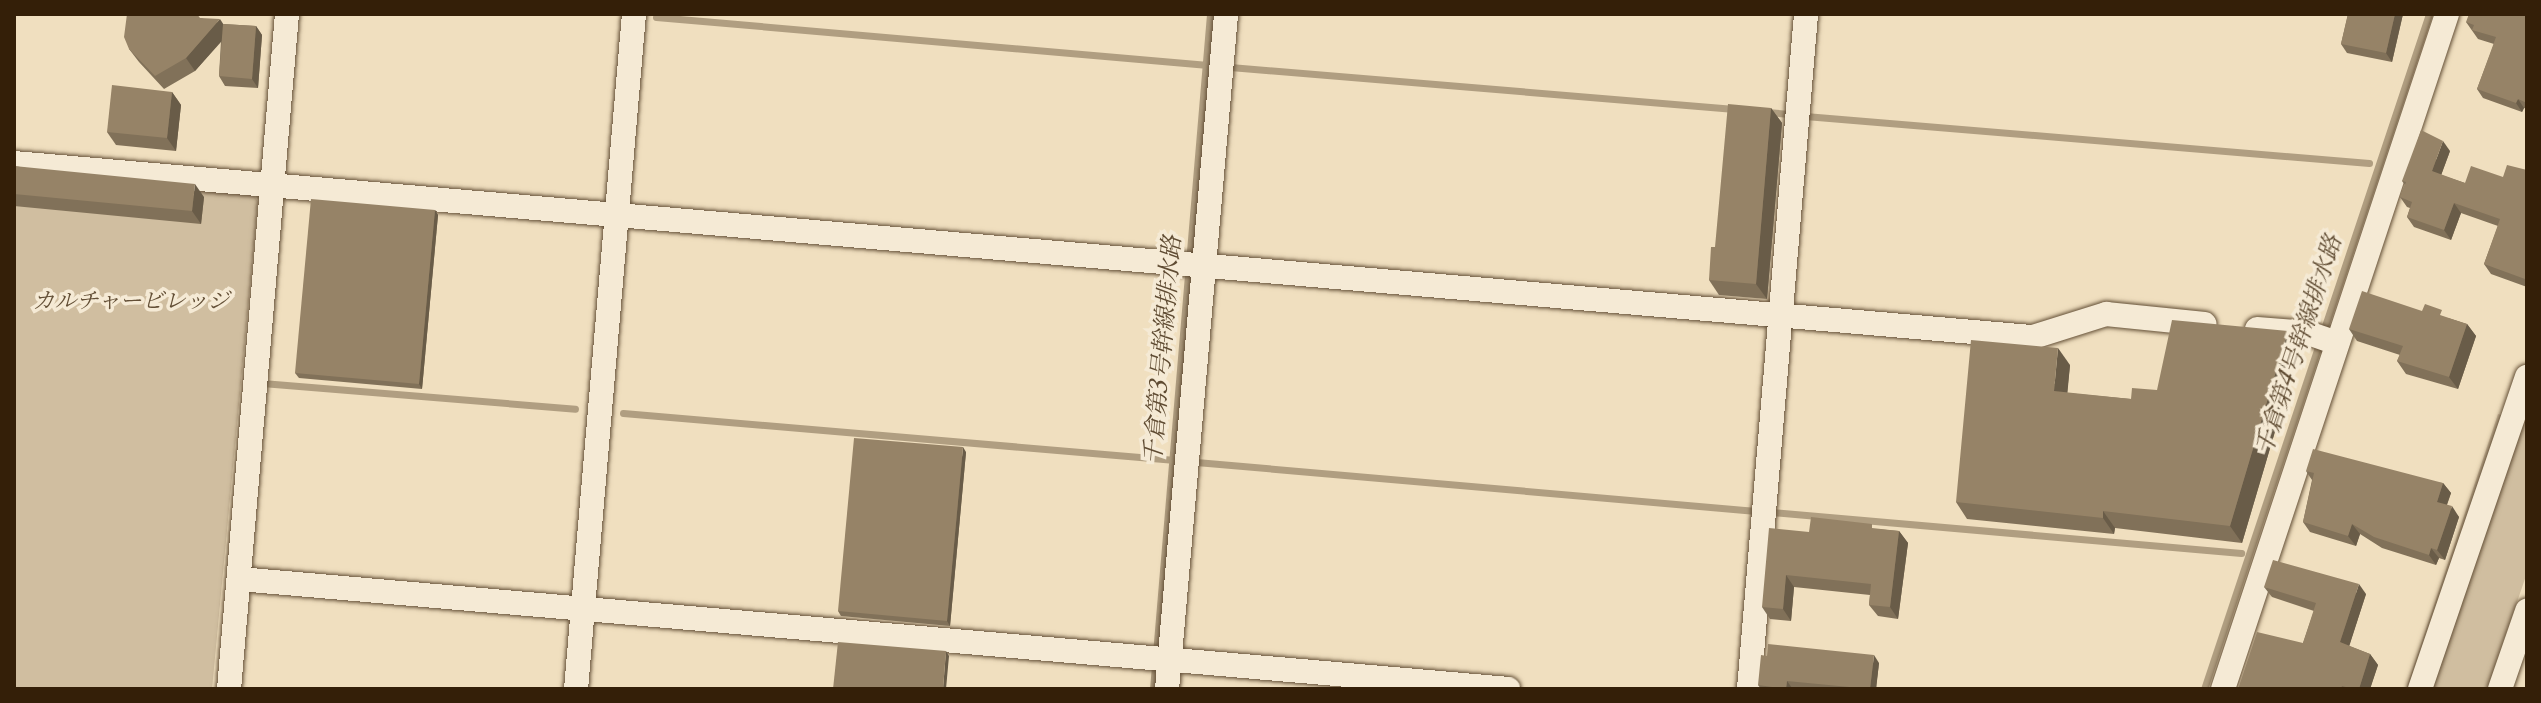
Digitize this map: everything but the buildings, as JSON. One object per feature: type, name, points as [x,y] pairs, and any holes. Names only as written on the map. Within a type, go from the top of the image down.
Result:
[{"type":"street","points":[[229,689],[287,14]]},
{"type":"street","points":[[576,689],[634,14]]},
{"type":"street","points":[[1167,689],[1160,660],[1194,264],[1226,14]]},
{"type":"street","points":[[1749,689],[1806,14]]},
{"type":"street","points":[[2223,689],[2328,340],[2447,14]]},
{"type":"street","points":[[14,163],[617,212],[2033,337],[2106,314],[2328,340]]},
{"type":"street","points":[[2420,689],[2527,377]]},
{"type":"street","points":[[239,579],[1508,689]]},
{"type":"street","points":[[2502,684],[2527,611]]},
{"type":"street","points":[[2502,684],[2527,661]]},
{"type":"green space","name":"カルチャービレッジ","points":[[14,172],[252,192],[258,202],[212,689],[14,689]]},
{"type":"green space","points":[[2527,399],[2527,573],[2487,689],[2427,689]]},
{"type":"green space","points":[[2498,414],[2508,417],[2412,689],[2406,689]]},
{"type":"waterway","name":"千倉第3号幹線排水路","points":[[1153,689],[1210,14]]},
{"type":"waterway","name":"千倉第4号幹線排水路","points":[[2204,689],[2429,14]]},
{"type":"waterway","points":[[656,17],[1208,65]]},
{"type":"waterway","points":[[1230,67],[1734,109]]},
{"type":"waterway","points":[[1767,112],[1789,114]]},
{"type":"waterway","points":[[1805,116],[2369,163]]},
{"type":"waterway","points":[[262,383],[575,409]]},
{"type":"waterway","points":[[623,413],[1175,460]]},
{"type":"waterway","points":[[1196,462],[1756,511]]},
{"type":"waterway","points":[[1772,512],[2241,553]]}]
